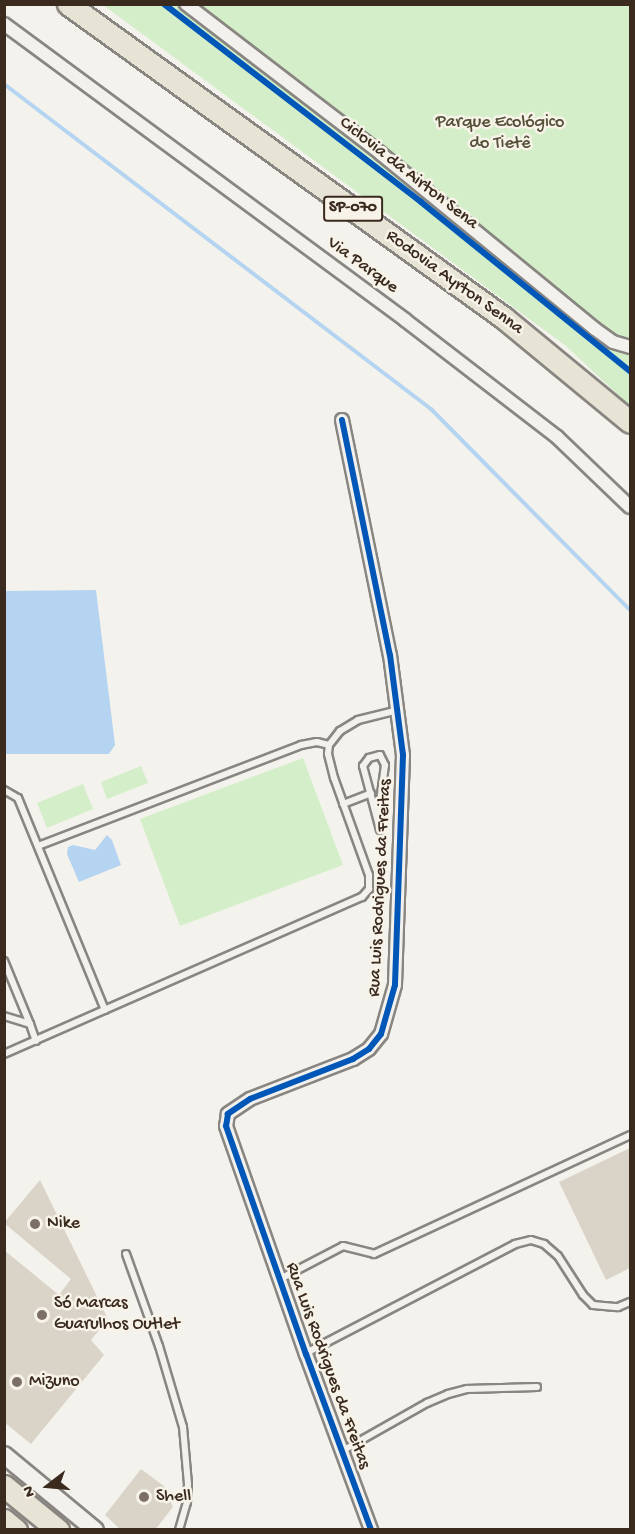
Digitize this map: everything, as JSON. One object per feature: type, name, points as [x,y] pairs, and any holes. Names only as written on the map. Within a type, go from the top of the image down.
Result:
[{"type":"highway","name":"Rodovia Ayrton Senna","points":[[68,4],[504,318],[630,422]]},
{"type":"highway","points":[[4,1486],[58,1530]]},
{"type":"highway","points":[[4,1520],[16,1530]]},
{"type":"main road","points":[[4,1455],[95,1530]]},
{"type":"street","points":[[186,4],[380,153],[595,329],[613,342],[630,347]]},
{"type":"street","name":"Via Parque","points":[[4,24],[405,320],[557,438],[630,507]]},
{"type":"street","name":"Rua Luis Rodrigues da Freitas","points":[[342,420],[390,655],[404,755],[395,985],[381,1034],[369,1049],[353,1059],[250,1099],[228,1114],[226,1125],[279,1279],[371,1530]]},
{"type":"lane","points":[[4,1054],[362,897],[369,889],[369,875],[329,761],[329,745],[340,731],[358,720],[398,710]]},
{"type":"lane","points":[[38,846],[301,745],[317,742],[329,745]]},
{"type":"lane","points":[[378,816],[384,765],[380,755],[369,758],[363,766],[381,830]]},
{"type":"lane","points":[[4,790],[18,798],[105,1010]]},
{"type":"lane","points":[[343,804],[370,793]]},
{"type":"lane","points":[[4,961],[36,1041]]},
{"type":"lane","points":[[4,1016],[30,1024]]},
{"type":"lane","points":[[279,1279],[343,1246],[374,1254],[630,1136]]},
{"type":"lane","points":[[306,1354],[515,1244],[531,1240],[544,1244],[558,1256],[583,1295],[593,1305],[618,1307],[630,1302]]},
{"type":"lane","points":[[126,1254],[183,1427],[188,1484],[187,1502],[179,1530]]},
{"type":"lane","points":[[342,1451],[427,1403],[448,1394],[467,1389],[537,1387]]},
{"type":"green space","name":"Parque Ecológico do Tietê","points":[[103,5],[630,5],[630,406],[566,346]]},
{"type":"green space","points":[[303,758],[343,865],[180,926],[140,819]]},
{"type":"green space","points":[[141,766],[148,783],[107,799],[101,782]]},
{"type":"green space","points":[[83,784],[93,809],[47,828],[37,803]]},
{"type":"water","points":[[96,590],[115,745],[109,754],[5,754],[5,591]]},
{"type":"water","points":[[107,835],[112,840],[121,865],[79,882],[67,854],[68,847],[73,845],[95,850]]},
{"type":"building","points":[[630,1148],[630,1268],[606,1280],[559,1182]]},
{"type":"building","name":"Só Marcas Guarulhos Outlet","points":[[40,1180],[108,1319],[91,1340],[104,1355],[31,1444],[4,1422],[4,1250],[59,1295],[71,1279],[4,1223]]},
{"type":"building","name":"Shell","points":[[141,1469],[164,1486],[173,1507],[155,1530],[121,1530],[105,1515]]},
{"type":"waterway","points":[[4,84],[431,409],[630,610]]},
{"type":"cycle path","name":"Ciclovia da Airton Sena","points":[[164,4],[421,202],[630,371]]},
{"type":"cycle path","points":[[342,420],[390,655],[403,755],[395,985],[381,1034],[369,1049],[353,1059],[250,1099],[228,1114],[226,1126],[371,1530]]},
{"type":"place","name":"Nike","points":[[35,1224]]},
{"type":"place","name":"Só Marcas Guarulhos Outlet","points":[[42,1315]]},
{"type":"place","name":"Mizuno","points":[[17,1382]]},
{"type":"place","name":"Shell","points":[[144,1497]]}]
